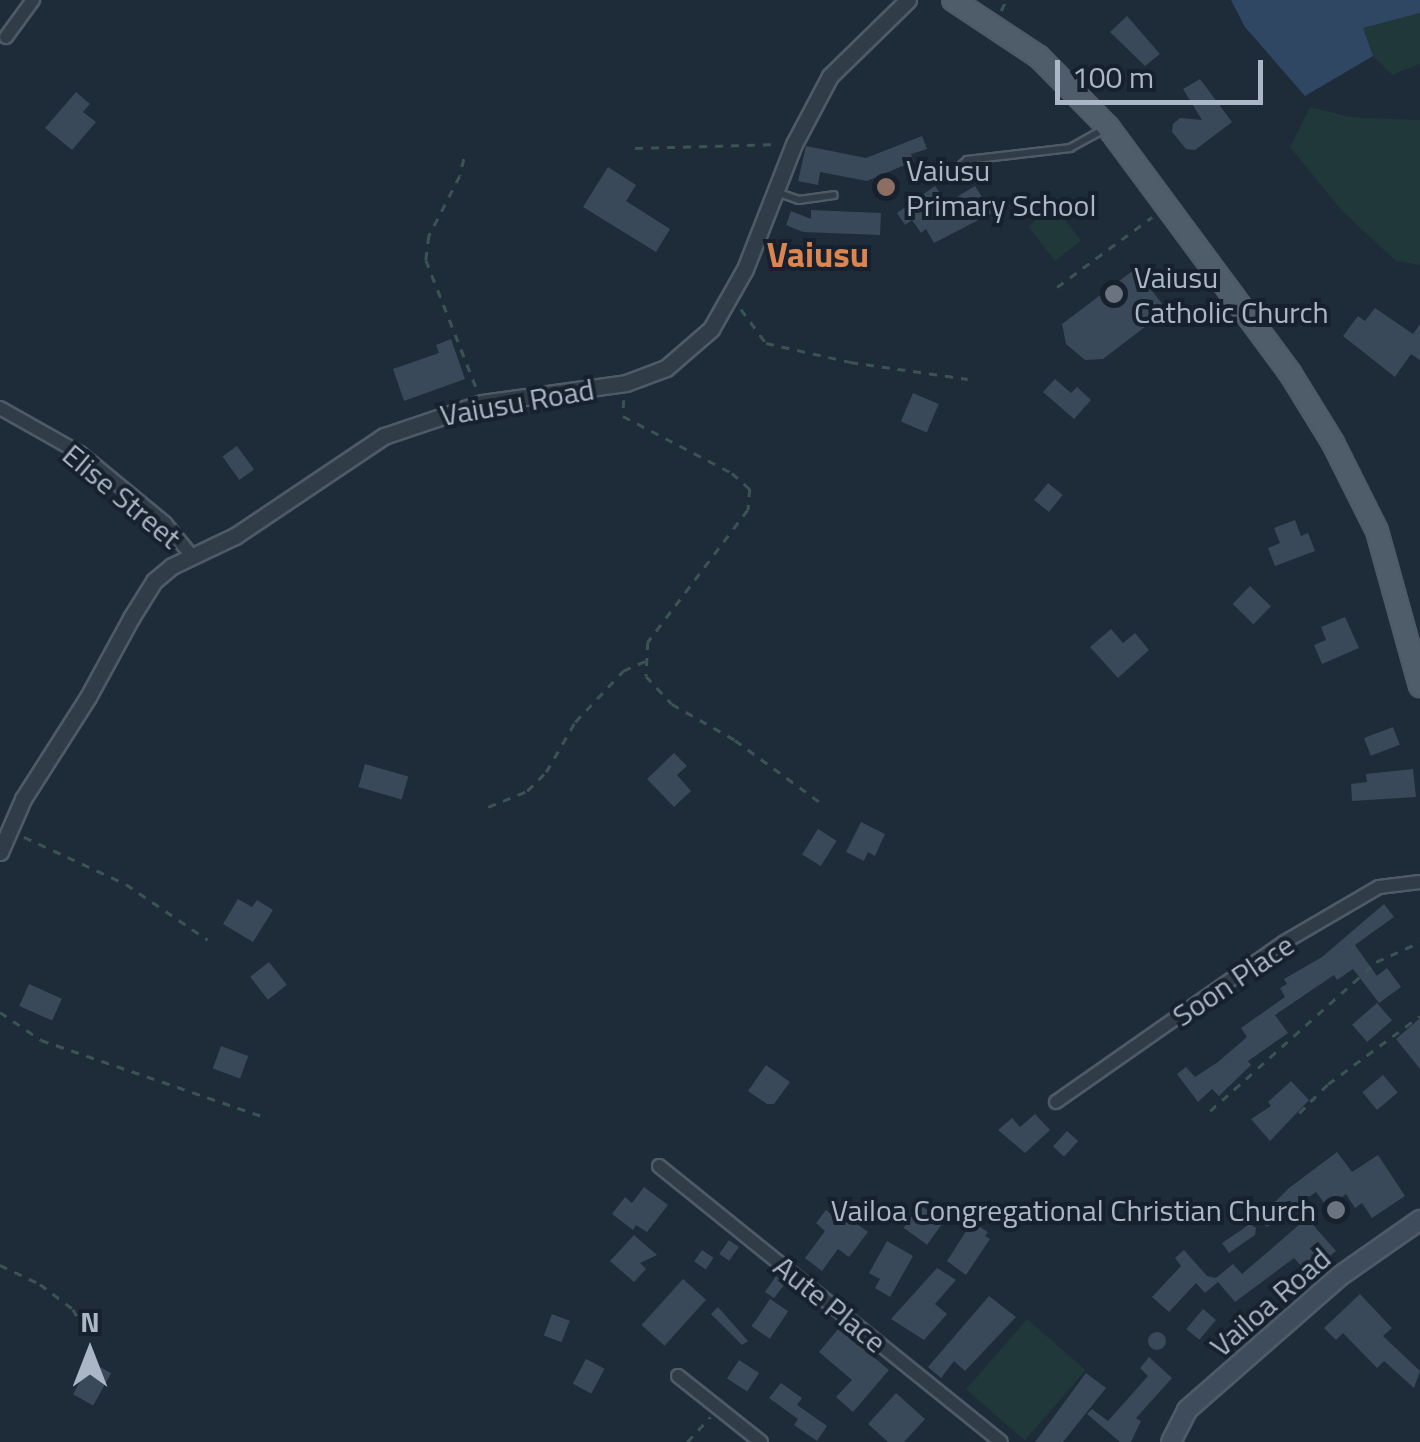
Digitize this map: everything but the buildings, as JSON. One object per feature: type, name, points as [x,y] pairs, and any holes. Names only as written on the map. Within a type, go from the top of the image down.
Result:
[{"type":"main road","points":[[954,0],[1040,57],[1108,127],[1290,373],[1333,442],[1378,532],[1420,686]]},
{"type":"main road","name":"Vailoa Road","points":[[1178,1439],[1187,1410],[1340,1276],[1420,1220]]},
{"type":"street","points":[[6,37],[34,0]]},
{"type":"street","name":"Vaiusu Road","points":[[0,852],[23,799],[154,581],[191,555],[264,518],[384,436],[482,402],[626,383],[666,368],[710,329],[731,296],[794,144],[830,76],[908,0]]},
{"type":"street","name":"Elise Street","points":[[0,408],[80,453],[165,524],[191,555]]},
{"type":"street","name":"Soon Place","points":[[1056,1102],[1283,943],[1380,887],[1420,882]]},
{"type":"street","name":"Aute Place","points":[[659,1166],[1001,1442]]},
{"type":"street","points":[[678,1376],[761,1442]]},
{"type":"lane","points":[[951,176],[967,160],[1070,148],[1108,127]]},
{"type":"lane","points":[[774,192],[798,200],[834,195]]},
{"type":"path","points":[[635,148],[794,144]]},
{"type":"path","points":[[464,159],[460,176],[429,236],[426,260],[482,402]]},
{"type":"path","points":[[1057,288],[1169,205]]},
{"type":"path","points":[[731,296],[766,342],[850,362],[968,379]]},
{"type":"path","points":[[626,383],[623,416],[732,473],[750,489],[748,510],[648,642],[646,676],[672,704],[735,740],[821,803]]},
{"type":"path","points":[[488,807],[527,791],[546,772],[575,722],[623,671],[647,660]]},
{"type":"path","points":[[9,830],[126,884],[208,940]]},
{"type":"path","points":[[1210,1111],[1376,962],[1420,942]]},
{"type":"path","points":[[0,1012],[40,1040],[262,1116]]},
{"type":"path","points":[[1299,1113],[1328,1084],[1420,1016]]},
{"type":"path","points":[[0,1265],[40,1284],[73,1309],[88,1334]]},
{"type":"path","points":[[687,1442],[718,1408]]},
{"type":"green space","points":[[1420,13],[1420,64],[1392,75],[1373,56],[1362,28]]},
{"type":"green space","points":[[1310,107],[1350,117],[1420,120],[1420,265],[1396,261],[1342,211],[1290,147]]},
{"type":"green space","points":[[1054,206],[1081,241],[1055,261],[1028,226]]},
{"type":"green space","points":[[1027,1319],[1086,1370],[1025,1440],[966,1389]]},
{"type":"water","points":[[1231,0],[1420,0],[1420,13],[1363,28],[1373,56],[1305,96],[1245,27]]},
{"type":"place","name":"Vaiusu Primary School","points":[[886,187]]},
{"type":"place","name":"Vaiusu Catholic Church","points":[[1114,294]]},
{"type":"place","name":"Vailoa Congregational Christian Church","points":[[1336,1210]]},
{"type":"district","name":"Vaiusu","points":[[818,254]]}]
